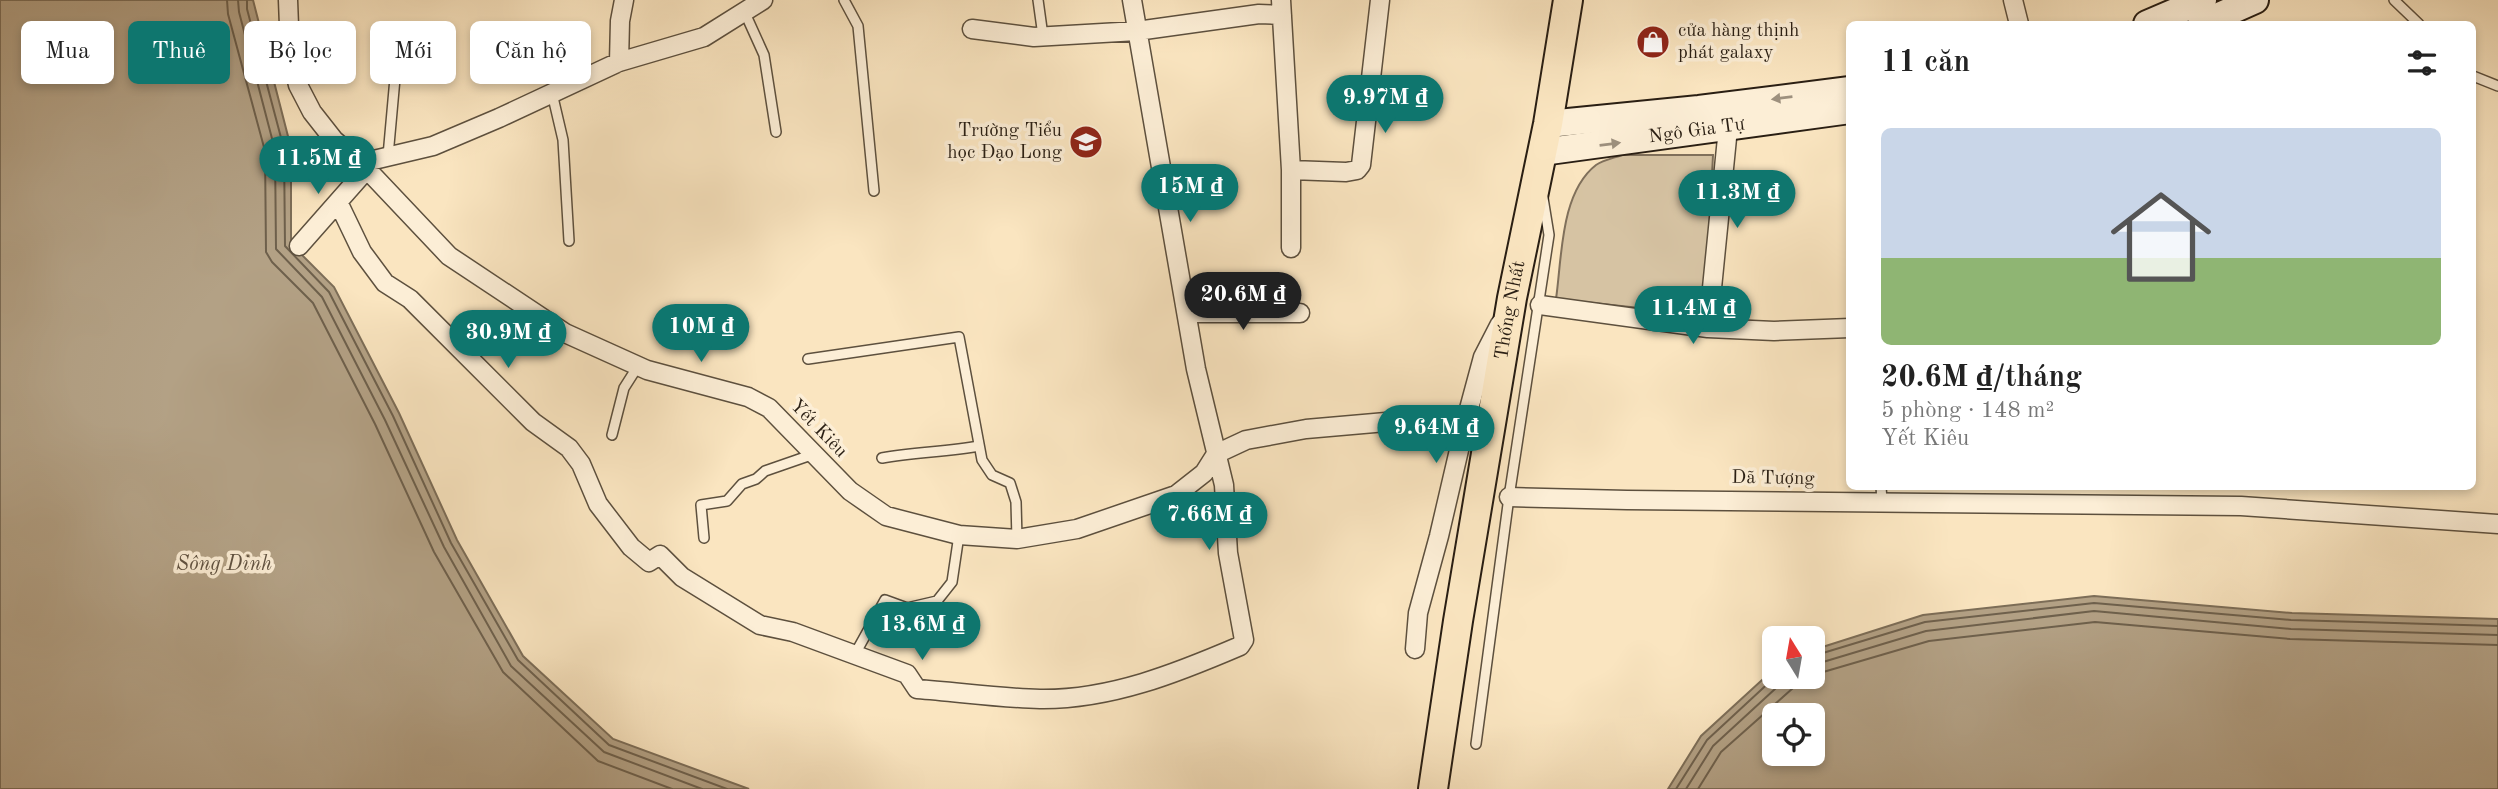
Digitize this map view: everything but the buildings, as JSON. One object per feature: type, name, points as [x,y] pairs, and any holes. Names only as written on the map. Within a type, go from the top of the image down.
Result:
[{"type":"main road","name":"Thống Nhất","points":[[1433,789],[1512,299],[1541,162],[1568,0]]},
{"type":"main road","points":[[2154,21],[2203,0]]},
{"type":"main road","points":[[2207,21],[2255,0]]},
{"type":"main road","name":"Ngô Gia Tự","points":[[1548,124],[1726,117],[1846,100]]},
{"type":"main road","name":"Ngô Gia Tự","points":[[1541,162],[1726,117]]},
{"type":"street","name":"Yết Kiêu","points":[[288,0],[290,52],[298,85],[312,112],[334,140],[364,167],[449,256],[565,332],[638,366],[748,397],[769,408],[850,491],[886,516],[959,535],[1017,539],[1077,529],[1176,495],[1204,473],[1216,454],[1246,440],[1306,429],[1386,422],[1465,420]]},
{"type":"street","points":[[619,62],[620,21],[624,0]]},
{"type":"street","points":[[299,246],[338,202],[364,167],[388,156],[433,146],[619,62],[704,37],[763,0]]},
{"type":"street","points":[[338,202],[362,252],[386,283],[410,299],[533,422],[569,448],[581,464],[598,504],[631,547],[649,562],[660,555],[682,577],[760,625],[793,632],[907,674],[917,689],[1041,699],[1087,695],[1134,686],[1195,665],[1240,646],[1244,640],[1228,553],[1224,485],[1186,313],[1132,0]]},
{"type":"street","points":[[1291,170],[1346,172],[1357,170],[1361,164],[1380,0]]},
{"type":"street","points":[[2013,0],[2018,21]]},
{"type":"street","points":[[972,29],[1044,36],[1137,32],[1259,14],[1281,7],[1291,170],[1291,248]]},
{"type":"street","points":[[1708,328],[1726,117]]},
{"type":"street","points":[[1415,649],[1418,613],[1440,536],[1465,420],[1483,357],[1512,299]]},
{"type":"street","points":[[1540,305],[1708,328],[1774,331],[1846,328]]},
{"type":"street","points":[[1186,313],[1300,313]]},
{"type":"street","name":"Dã Tượng","points":[[1509,497],[1882,494],[2241,506],[2498,524]]},
{"type":"lane","points":[[844,0],[858,26],[874,191]]},
{"type":"lane","points":[[1038,0],[1044,36]]},
{"type":"lane","points":[[2394,0],[2416,21]]},
{"type":"lane","points":[[745,13],[764,55],[776,132]]},
{"type":"lane","points":[[2476,77],[2498,86]]},
{"type":"lane","points":[[388,156],[394,84]]},
{"type":"lane","points":[[552,93],[563,140],[569,241]]},
{"type":"lane","points":[[1476,744],[1509,497],[1549,235],[1541,162]]},
{"type":"lane","points":[[808,359],[959,337],[982,460],[992,475],[1010,483],[1016,502],[1017,539]]},
{"type":"lane","points":[[612,435],[624,388],[638,366]]},
{"type":"lane","points":[[882,458],[910,453],[948,452],[979,446]]},
{"type":"lane","points":[[704,538],[701,505],[727,501],[742,485],[756,480],[765,471],[814,454]]},
{"type":"lane","points":[[855,654],[885,600],[907,608],[937,601],[952,582],[959,535]]},
{"type":"shaded area","points":[[1622,155],[1713,155],[1705,315],[1556,299],[1565,227],[1575,192],[1584,177],[1596,165]]},
{"type":"water","name":"Sông Dinh","points":[[0,0],[253,0],[258,21],[244,21],[244,84],[275,84],[291,148],[291,244],[334,287],[399,413],[457,540],[523,656],[613,739],[749,789],[0,789]]},
{"type":"water","points":[[2094,596],[2292,613],[2498,619],[2498,789],[1668,789],[1701,736],[1762,680],[1762,690],[1825,690],[1825,646],[1923,615]]},
{"type":"place","name":"cửa hàng thịnh phát galaxy","points":[[1653,42]]},
{"type":"place","name":"Trường Tiểu học Đạo Long","points":[[1086,142]]}]
